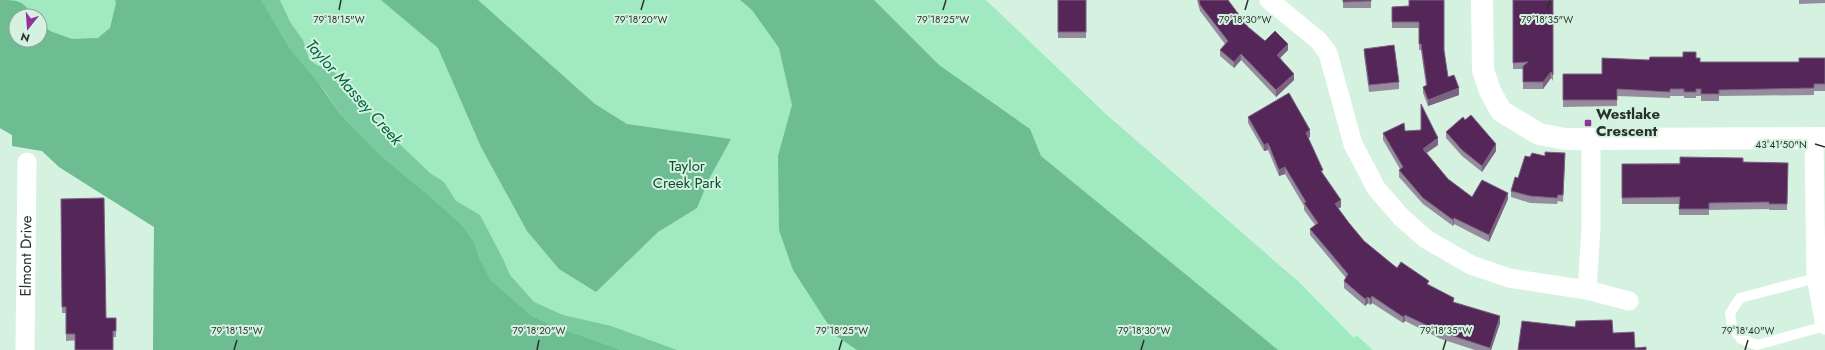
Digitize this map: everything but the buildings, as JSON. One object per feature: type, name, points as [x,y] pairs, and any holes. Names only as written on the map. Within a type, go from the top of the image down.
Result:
[{"type":"street","points":[[1269,0],[1308,32],[1328,53],[1353,144],[1376,188],[1406,221],[1426,239],[1471,265],[1509,278],[1587,290],[1629,301]]},
{"type":"street","points":[[1482,0],[1483,70],[1490,91],[1501,111],[1539,134],[1565,139],[1819,138],[1816,278],[1825,325]]},
{"type":"street","points":[[1587,290],[1591,228],[1591,139]]},
{"type":"street","name":"Elmont Drive","points":[[24,350],[27,162]]},
{"type":"lane","points":[[1816,278],[1740,298],[1730,313],[1732,327],[1741,339],[1757,345],[1825,325]]},
{"type":"green space","name":"Taylor Creek Park","points":[[0,0],[986,0],[1107,115],[1300,283],[1354,338],[1356,335],[1373,350],[153,350],[154,227],[59,167],[42,151],[12,146],[12,135],[0,128]]},
{"type":"green space","points":[[0,0],[17,1],[28,8],[8,8],[8,48],[48,48],[48,29],[72,39],[98,38],[110,28],[116,3],[115,0],[261,0],[340,114],[379,154],[461,224],[474,241],[480,260],[530,315],[554,326],[622,350],[153,350],[154,227],[59,167],[42,151],[12,146],[12,135],[0,128]]},
{"type":"green space","points":[[381,0],[478,0],[595,104],[627,124],[731,139],[709,179],[697,208],[658,232],[596,292],[559,269],[527,231],[481,147],[438,48]]},
{"type":"green space","points":[[740,0],[874,0],[939,65],[1030,129],[1041,156],[1278,350],[857,350],[835,335],[793,270],[779,230],[778,156],[792,105],[779,48],[752,10]]},
{"type":"shaded area","points":[[261,0],[280,0],[290,22],[303,40],[309,59],[315,64],[335,73],[343,80],[387,132],[430,173],[444,182],[456,201],[480,215],[510,275],[534,302],[563,315],[611,326],[677,350],[622,350],[554,326],[530,315],[491,281],[480,260],[473,241],[461,224],[379,154],[340,114],[325,91],[289,48]]},
{"type":"place","name":"Westlake Crescent","points":[[1588,123]]},
{"type":"water label","name":"Taylor Massey Creek","points":[[354,92]]}]
